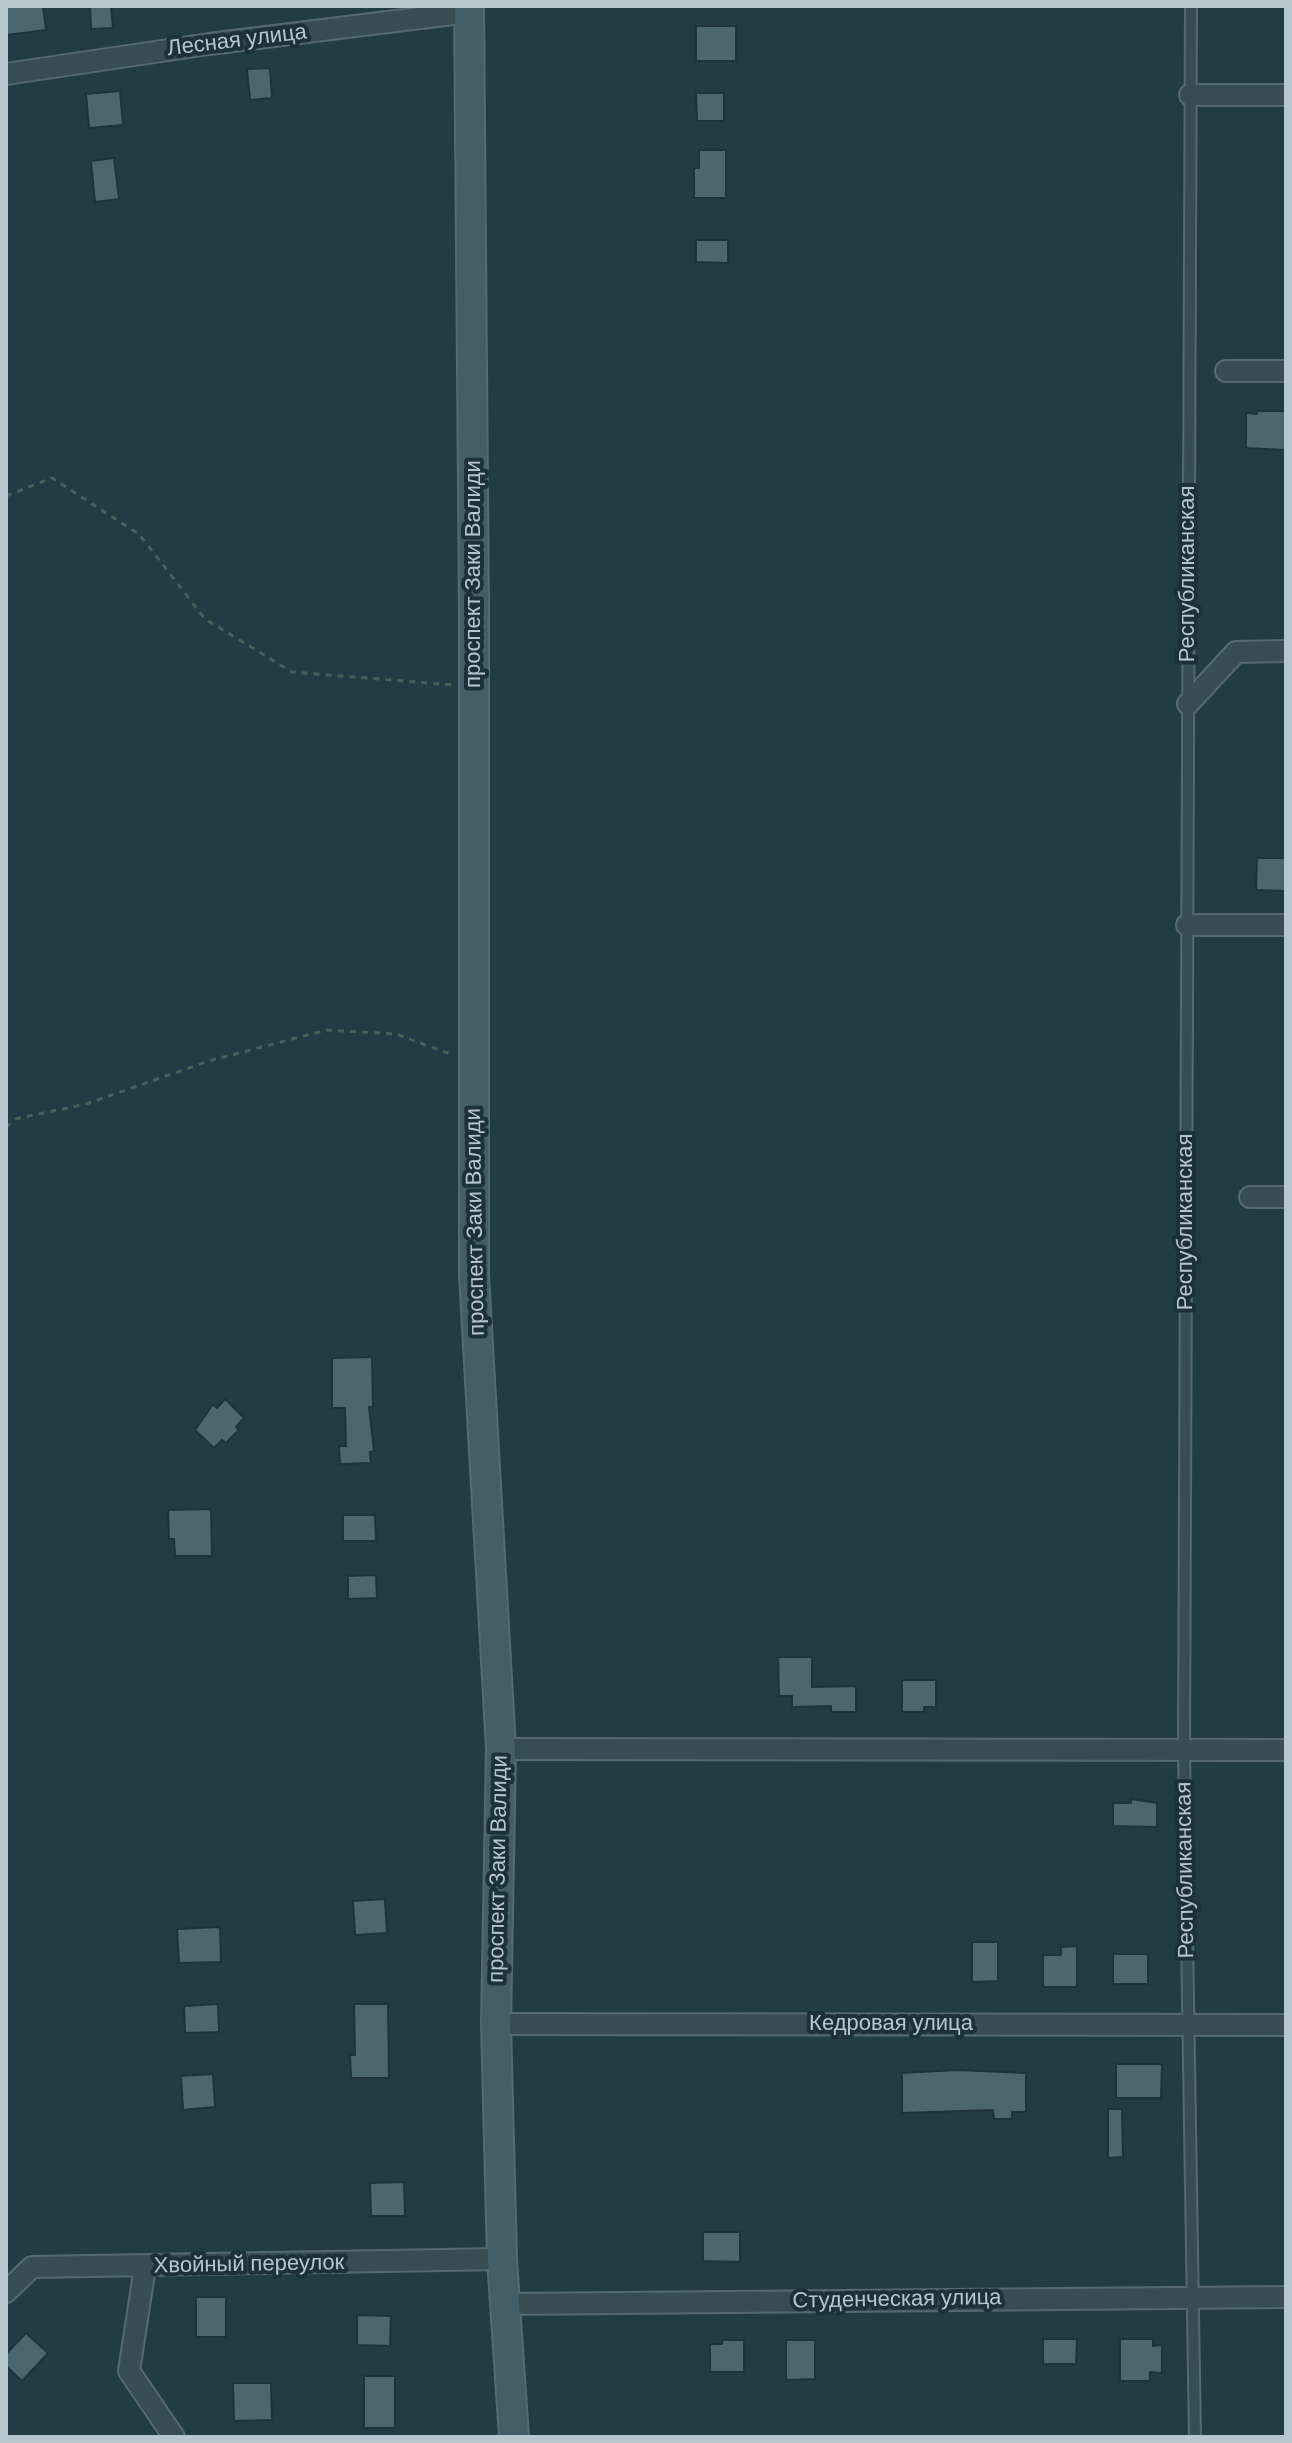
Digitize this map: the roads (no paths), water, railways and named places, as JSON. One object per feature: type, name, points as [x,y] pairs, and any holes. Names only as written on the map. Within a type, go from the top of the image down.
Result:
[{"type":"street","name":"Лесная улица","points":[[6,74],[469,9]]},
{"type":"street","name":"проспект Заки Валиди","points":[[469,9],[474,1275],[501,1749],[496,2024],[502,2259],[508,2304],[514,2437]]},
{"type":"street","points":[[1190,95],[1286,95]]},
{"type":"street","points":[[1226,371],[1286,371]]},
{"type":"street","points":[[1188,704],[1236,652],[1286,651]]},
{"type":"street","points":[[1187,925],[1286,925]]},
{"type":"street","points":[[1250,1197],[1286,1197]]},
{"type":"street","points":[[501,1749],[1286,1750]]},
{"type":"street","name":"Кедровая улица","points":[[496,2024],[1286,2025]]},
{"type":"street","name":"Хвойный переулок","points":[[6,2292],[32,2267],[502,2259]]},
{"type":"street","points":[[145,2267],[129,2371],[174,2437]]},
{"type":"street","name":"Студенческая улица","points":[[508,2304],[1286,2297]]},
{"type":"lane","name":"Республиканская","points":[[1191,6],[1184,1749],[1195,2437]]}]
